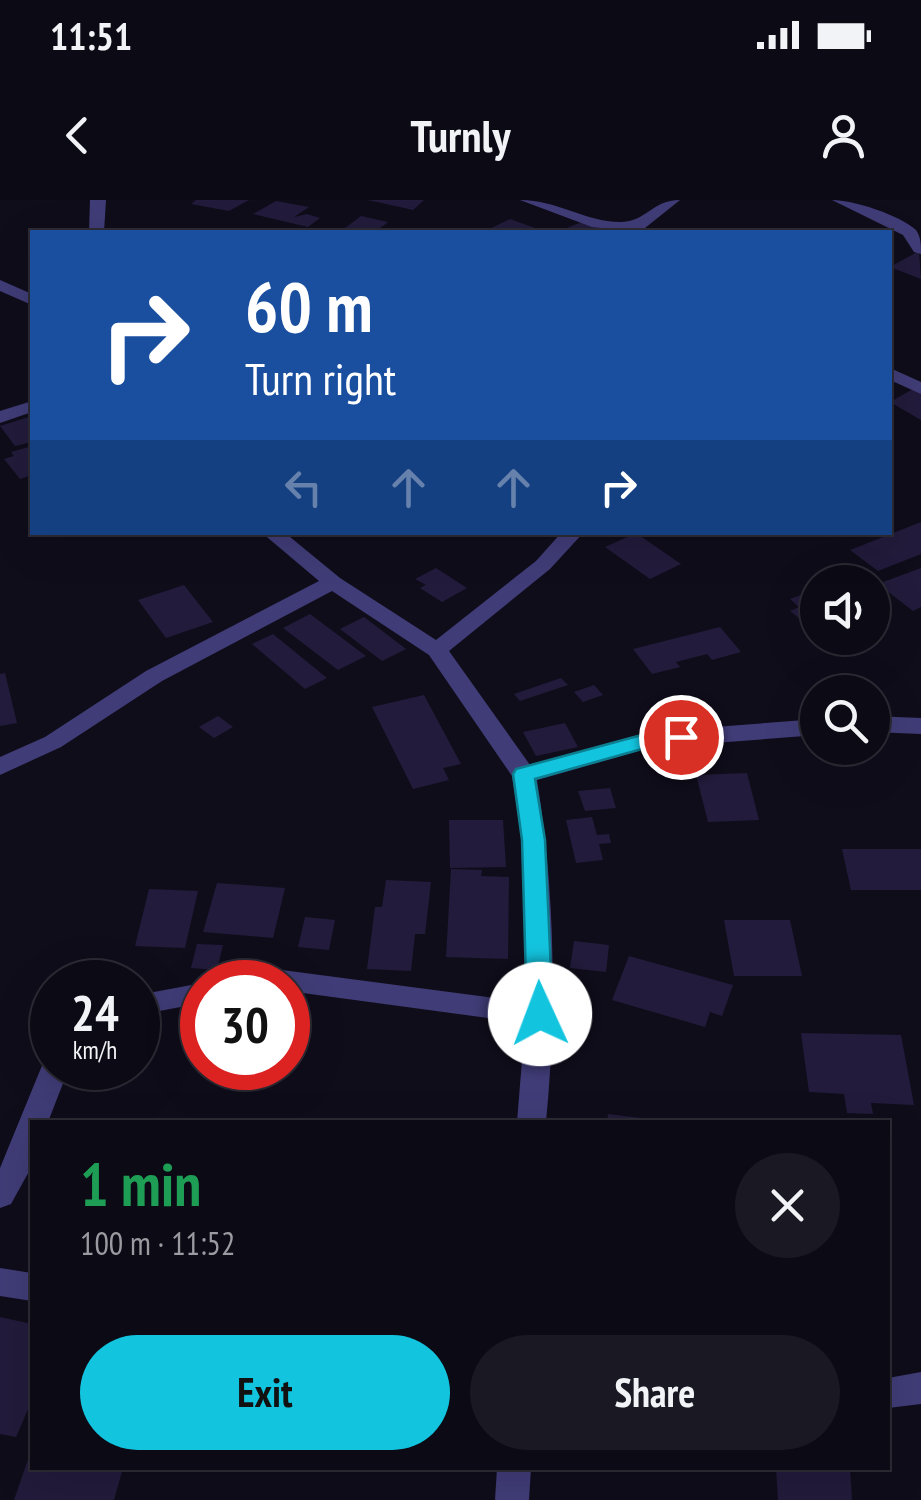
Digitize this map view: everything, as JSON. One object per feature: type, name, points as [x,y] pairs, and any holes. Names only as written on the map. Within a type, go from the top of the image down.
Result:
[{"type":"street","points":[[98,200],[98,230]]},
{"type":"street","points":[[528,200],[603,226],[622,228],[636,228],[672,200]]},
{"type":"street","points":[[840,200],[909,232],[920,248]]},
{"type":"street","points":[[0,285],[30,299]]},
{"type":"street","points":[[894,379],[921,390]]},
{"type":"street","points":[[0,417],[30,407]]},
{"type":"street","points":[[274,535],[333,582],[437,650],[524,774],[534,840],[540,1014],[532,1120]]},
{"type":"street","points":[[437,650],[543,565],[571,535]]},
{"type":"street","points":[[0,768],[53,742],[154,676],[333,582]]},
{"type":"street","points":[[890,725],[921,726]]},
{"type":"street","points":[[524,774],[649,740],[800,728]]},
{"type":"street","points":[[310,984],[478,1009],[540,1014]]},
{"type":"street","points":[[35,1120],[47,1090]]},
{"type":"street","points":[[0,1194],[22,1157],[30,1134]]},
{"type":"street","points":[[0,1282],[30,1288]]},
{"type":"street","points":[[890,1393],[921,1388]]},
{"type":"street","points":[[512,1500],[514,1470]]},
{"type":"building","points":[[196,200],[249,200],[229,211],[191,204]]},
{"type":"building","points":[[368,200],[424,200],[413,210]]},
{"type":"building","points":[[276,201],[309,207],[294,217],[307,214],[320,218],[308,227],[253,214]]},
{"type":"building","points":[[361,216],[388,222],[378,230],[345,228]]},
{"type":"building","points":[[510,219],[540,230],[487,230]]},
{"type":"building","points":[[585,221],[605,230],[561,230]]},
{"type":"building","points":[[919,251],[921,279],[892,268]]},
{"type":"building","points":[[913,389],[921,393],[921,420],[892,403]]},
{"type":"building","points":[[30,417],[30,442],[15,446],[0,426]]},
{"type":"building","points":[[30,447],[30,476],[20,479],[4,459],[14,456],[11,452]]},
{"type":"building","points":[[921,522],[921,554],[890,566],[870,565],[850,550],[888,535]]},
{"type":"building","points":[[639,535],[681,564],[650,579],[605,547]]},
{"type":"building","points":[[436,568],[467,588],[442,602],[420,588],[426,585],[415,579]]},
{"type":"building","points":[[921,568],[921,607],[913,611],[890,593],[890,580]]},
{"type":"building","points":[[184,585],[213,622],[166,638],[138,600]]},
{"type":"building","points":[[800,595],[800,619],[790,611],[799,607],[790,599]]},
{"type":"building","points":[[310,614],[366,656],[338,670],[283,628]]},
{"type":"building","points":[[364,617],[406,649],[382,661],[340,629]]},
{"type":"building","points":[[720,627],[741,652],[712,660],[707,654],[676,662],[680,667],[652,674],[633,649]]},
{"type":"building","points":[[273,634],[327,678],[305,689],[252,644]]},
{"type":"building","points":[[5,673],[17,723],[0,726],[0,674]]},
{"type":"building","points":[[561,678],[568,685],[520,701],[514,694]]},
{"type":"building","points":[[594,685],[603,695],[583,702],[574,692]]},
{"type":"building","points":[[424,695],[461,764],[443,768],[449,780],[413,789],[372,707]]},
{"type":"building","points":[[218,716],[233,727],[214,738],[199,727]]},
{"type":"building","points":[[565,723],[578,747],[536,756],[523,732]]},
{"type":"building","points":[[747,773],[759,820],[708,822],[696,775]]},
{"type":"building","points":[[610,788],[616,808],[585,811],[578,791]]},
{"type":"building","points":[[592,817],[597,835],[609,834],[611,843],[599,844],[603,860],[576,863],[566,820]]},
{"type":"building","points":[[449,820],[503,820],[506,867],[450,868]]},
{"type":"building","points":[[842,849],[921,849],[921,890],[851,890]]},
{"type":"building","points":[[451,869],[482,870],[481,876],[509,877],[508,959],[446,957]]},
{"type":"building","points":[[386,880],[431,882],[425,934],[415,934],[411,971],[367,969],[375,907],[382,907]]},
{"type":"building","points":[[217,883],[285,888],[273,938],[203,932]]},
{"type":"building","points":[[149,889],[198,891],[185,948],[135,946]]},
{"type":"building","points":[[305,917],[335,920],[329,950],[298,947]]},
{"type":"building","points":[[724,920],[790,920],[802,976],[734,976]]},
{"type":"building","points":[[574,941],[609,945],[606,972],[570,968]]},
{"type":"building","points":[[197,944],[223,945],[219,960],[193,960]]},
{"type":"building","points":[[629,956],[733,985],[722,1016],[710,1012],[705,1027],[612,1000]]},
{"type":"building","points":[[801,1033],[901,1035],[914,1105],[871,1103],[873,1114],[847,1113],[844,1094],[809,1092]]},
{"type":"building","points":[[608,1114],[657,1120],[607,1120]]},
{"type":"building","points":[[0,1317],[30,1324],[30,1405],[16,1437],[0,1434]]},
{"type":"building","points":[[30,1454],[30,1470],[122,1470],[114,1500],[14,1500]]},
{"type":"building","points":[[776,1470],[850,1470],[852,1500],[778,1500]]},
{"type":"route","points":[[540,1014],[534,840],[524,774],[649,740],[681,737]]}]
